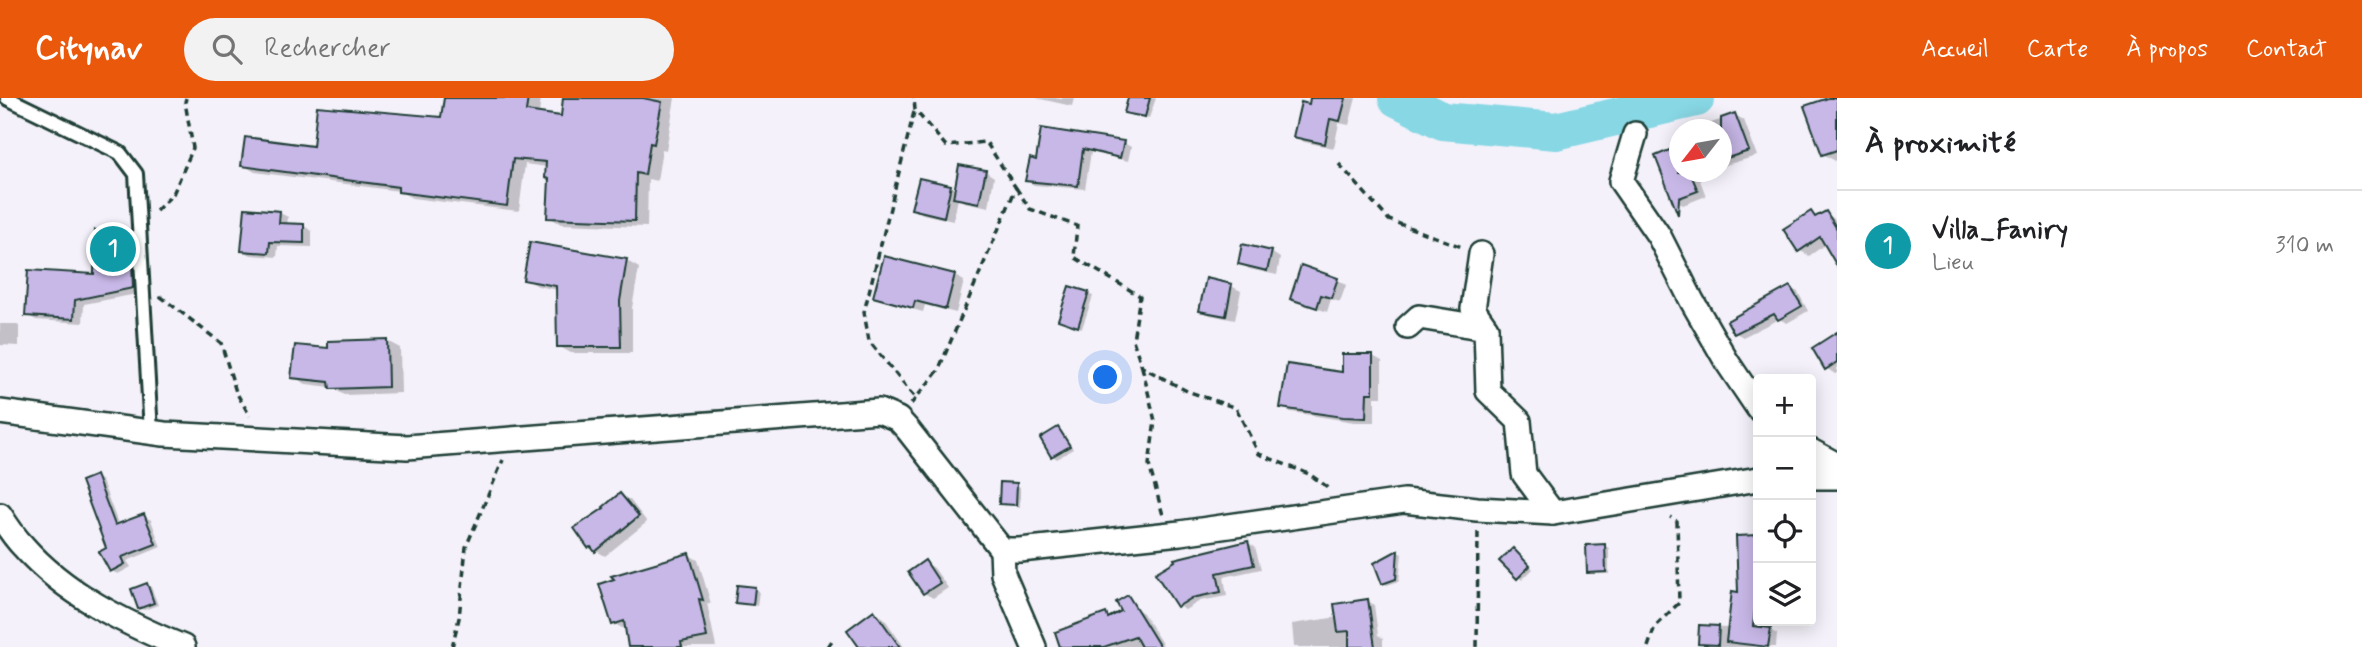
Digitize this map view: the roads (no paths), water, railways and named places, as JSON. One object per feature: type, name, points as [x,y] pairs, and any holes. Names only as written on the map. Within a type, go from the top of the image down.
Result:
[{"type":"street","points":[[1635,134],[1621,181],[1659,236],[1727,362],[1753,401]]},
{"type":"street","points":[[1481,254],[1473,309],[1486,328],[1488,391],[1519,421],[1524,474],[1553,513]]},
{"type":"street","points":[[1408,327],[1419,317],[1486,328]]},
{"type":"street","points":[[0,412],[151,432],[407,447],[878,411],[898,419],[1002,550],[1003,574],[1034,647]]},
{"type":"street","points":[[1816,454],[1837,465]]},
{"type":"street","points":[[1816,477],[1837,477]]},
{"type":"street","points":[[1002,550],[1169,534],[1404,500],[1477,509],[1553,513],[1753,479]]},
{"type":"street","points":[[0,515],[23,546],[67,587],[143,630],[183,647]]},
{"type":"lane","points":[[7,98],[120,152],[136,174],[151,432]]},
{"type":"waterway","points":[[1397,98],[1443,121],[1556,131],[1696,98]]},
{"type":"place","name":"Villa_Faniry","points":[[113,249]]}]
